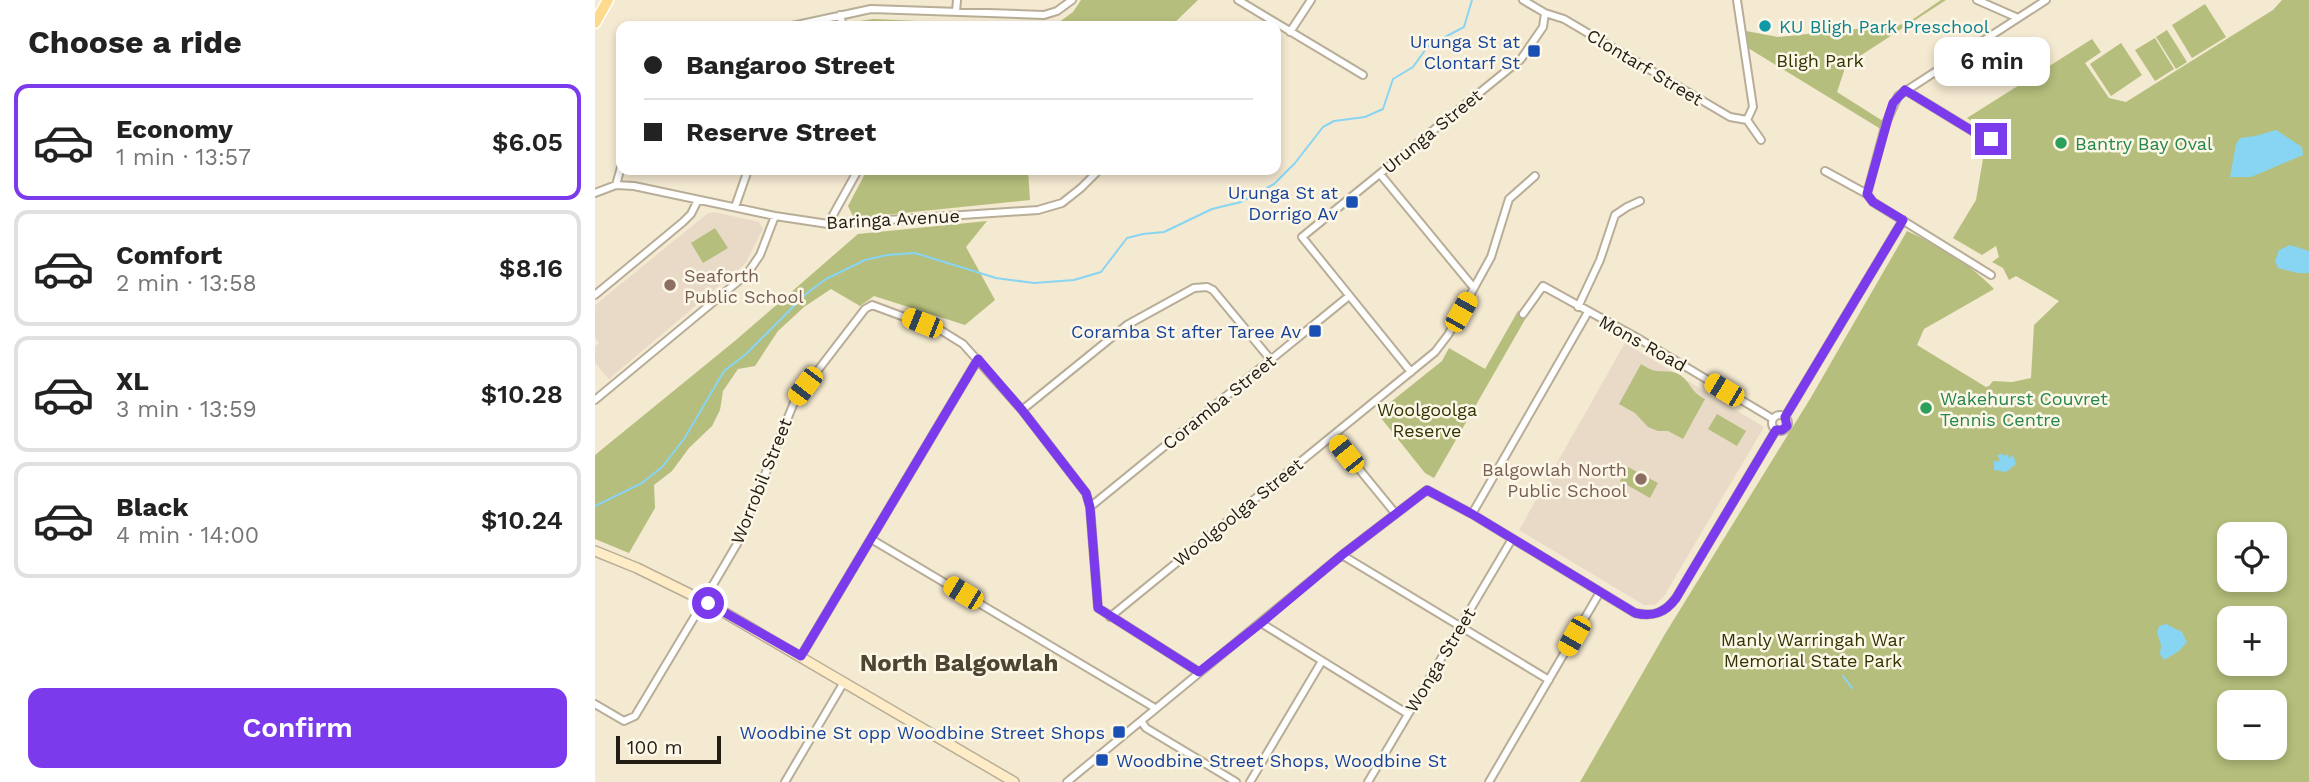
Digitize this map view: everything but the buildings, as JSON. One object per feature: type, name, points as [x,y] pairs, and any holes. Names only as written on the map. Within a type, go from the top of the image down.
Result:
[{"type":"main road","points":[[595,23],[608,0]]},
{"type":"street","points":[[956,12],[957,0]]},
{"type":"street","points":[[814,21],[871,9],[1044,15],[1057,11],[1072,0]]},
{"type":"street","points":[[1238,0],[1268,21]]},
{"type":"street","points":[[1290,32],[1311,0]]},
{"type":"street","name":"Clontarf Street","points":[[1523,0],[1545,13],[1564,19],[1730,117],[1747,120]]},
{"type":"street","points":[[1737,0],[1753,107],[1747,120],[1761,140]]},
{"type":"street","points":[[1977,0],[2018,18]]},
{"type":"street","points":[[1867,194],[1893,103],[1905,90],[2046,0]]},
{"type":"street","name":"Urunga Street","points":[[1349,296],[1303,237],[1521,59],[1543,27],[1545,13]]},
{"type":"street","points":[[840,15],[842,21]]},
{"type":"street","points":[[1281,29],[1363,75]]},
{"type":"street","points":[[1905,90],[1974,132],[1991,139]]},
{"type":"street","points":[[1825,171],[1867,194],[1873,202],[1991,275]]},
{"type":"street","points":[[1380,174],[1474,288]]},
{"type":"street","points":[[617,185],[619,175]]},
{"type":"street","points":[[735,207],[746,175]]},
{"type":"street","points":[[828,223],[855,175]]},
{"type":"street","name":"Baringa Avenue","points":[[595,193],[617,185],[634,186],[775,216],[828,223],[1038,210],[1062,203],[1094,175]]},
{"type":"street","name":"Woolgoolga Street","points":[[1110,617],[1435,352],[1448,335],[1491,257],[1509,199],[1535,176]]},
{"type":"street","points":[[595,295],[684,222],[698,200]]},
{"type":"street","points":[[1578,307],[1600,260],[1615,215],[1626,206],[1640,201]]},
{"type":"street","points":[[595,400],[747,274],[760,256],[775,216]]},
{"type":"street","points":[[1785,417],[1903,220]]},
{"type":"street","name":"Mons Road","points":[[1523,314],[1543,286],[1641,340],[1773,419]]},
{"type":"street","points":[[1022,410],[1127,325],[1194,288],[1207,287],[1213,290],[1271,359]]},
{"type":"street","points":[[1349,296],[1411,372]]},
{"type":"street","name":"Coramba Street","points":[[1090,507],[1349,296]]},
{"type":"street","name":"Worrobil Street","points":[[595,704],[624,721],[635,716],[737,544],[795,400],[865,309],[872,305],[942,331],[963,344],[978,359]]},
{"type":"street","points":[[1472,514],[1588,312]]},
{"type":"street","points":[[801,656],[978,359],[1083,488],[1090,507],[1097,603],[1101,611],[1199,672]]},
{"type":"street","points":[[1776,430],[1773,419],[1777,416],[1785,417]]},
{"type":"street","points":[[1776,430],[1786,428],[1788,423],[1785,417]]},
{"type":"street","points":[[1067,782],[1342,555],[1427,490],[1472,514],[1635,613],[1657,614],[1670,606],[1776,430]]},
{"type":"street","points":[[1332,436],[1395,513]]},
{"type":"street","points":[[871,539],[1155,708]]},
{"type":"street","name":"Wonga Street","points":[[1368,782],[1512,539]]},
{"type":"street","points":[[595,551],[704,601],[1014,782]]},
{"type":"street","points":[[1342,555],[1549,680]]},
{"type":"street","points":[[1489,782],[1600,592]]},
{"type":"street","points":[[1261,623],[1408,714]]},
{"type":"street","points":[[1250,782],[1322,660]]},
{"type":"street","points":[[785,782],[844,682]]},
{"type":"street","points":[[1141,721],[1146,728],[1236,782]]},
{"type":"shaded area","name":"Seaforth Public School","points":[[714,212],[759,222],[763,229],[745,264],[609,379],[595,363],[595,347],[599,343],[595,338],[595,305],[707,214]]},
{"type":"shaded area","name":"Balgowlah North Public School","points":[[1625,343],[1764,427],[1664,596],[1655,605],[1644,605],[1519,530]]},
{"type":"green space","points":[[1081,0],[1198,0],[1176,21],[1061,21],[1073,12]]},
{"type":"green space","name":"Bligh Park","points":[[1941,0],[1946,0],[1846,65],[1837,92],[1886,123],[1884,131],[1748,48],[1746,31],[1778,37],[1906,24]]},
{"type":"green space","name":"Manly Warringah War Memorial State Park","points":[[2282,0],[2309,0],[2309,782],[1580,782],[1665,634],[1810,399],[1907,231],[1953,256],[1975,271],[1994,289],[1924,329],[1917,345],[1986,387],[1993,381],[2012,382],[2031,378],[2034,325],[2059,301],[2016,276],[2009,280],[2003,268],[1992,262],[1999,257],[1996,246],[1982,255],[1953,238],[1976,200],[1984,153],[1995,135],[1967,118],[2092,39],[2101,52],[2085,63],[2109,98],[2126,102],[2273,10]]},
{"type":"green space","points":[[2205,4],[2226,37],[2192,58],[2172,25]]},
{"type":"green space","points":[[873,19],[918,21],[860,21]]},
{"type":"green space","points":[[2167,30],[2187,62],[2176,69],[2156,37]]},
{"type":"green space","points":[[2155,38],[2174,69],[2155,81],[2135,50]]},
{"type":"green space","points":[[2121,43],[2142,75],[2111,96],[2090,64]]},
{"type":"green space","points":[[864,175],[1028,175],[1030,200],[854,218],[848,206]]},
{"type":"green space","points":[[987,221],[966,247],[995,300],[965,325],[874,296],[860,306],[831,289],[804,307],[778,331],[755,366],[738,369],[723,391],[720,410],[712,426],[689,448],[672,471],[654,485],[655,508],[629,553],[595,539],[595,455],[736,340],[858,234]]},
{"type":"green space","points":[[715,228],[728,248],[703,263],[691,243]]},
{"type":"green space","name":"Woolgoolga Reserve","points":[[1518,311],[1527,316],[1434,478],[1425,473],[1377,413],[1442,361],[1449,348],[1485,369]]},
{"type":"green space","points":[[1641,364],[1653,370],[1680,375],[1705,399],[1683,439],[1668,431],[1648,427],[1635,413],[1619,404]]},
{"type":"green space","points":[[1717,414],[1746,431],[1737,446],[1708,429]]},
{"type":"green space","points":[[1628,467],[1658,483],[1650,498],[1620,481]]},
{"type":"water","points":[[2276,130],[2302,147],[2303,155],[2251,177],[2230,177],[2236,144],[2240,138]]},
{"type":"water","points":[[2290,245],[2309,251],[2309,273],[2278,268],[2275,261],[2279,250]]},
{"type":"water","points":[[2007,454],[2009,458],[2013,455],[2016,464],[2006,472],[1994,470],[1994,460],[2000,460],[1997,455]]},
{"type":"water","points":[[2166,624],[2182,632],[2187,642],[2179,651],[2164,660],[2160,654],[2161,645],[2157,632],[2159,626]]},
{"type":"waterway","points":[[595,506],[642,483],[662,467],[684,439],[724,371],[746,354],[807,293],[826,279],[865,260],[915,253],[996,278],[1034,283],[1074,280],[1101,272],[1127,238],[1164,232],[1212,209],[1241,202],[1274,184],[1295,163],[1323,127],[1334,121],[1365,117],[1383,109],[1393,79],[1413,67],[1428,46],[1464,27],[1472,0]]},
{"type":"waterway","points":[[1843,676],[1852,688]]},
{"type":"place","name":"KU Bligh Park Preschool","points":[[1765,26]]},
{"type":"place","name":"Urunga St at Clontarf St","points":[[1534,51]]},
{"type":"place","name":"Bantry Bay Oval","points":[[2061,143]]},
{"type":"place","name":"Urunga St at Dorrigo Av","points":[[1352,202]]},
{"type":"place","name":"Seaforth Public School","points":[[670,285]]},
{"type":"place","name":"Coramba St after Taree Av","points":[[1315,331]]},
{"type":"place","name":"Wakehurst Couvret Tennis Centre","points":[[1926,408]]},
{"type":"place","name":"Balgowlah North Public School","points":[[1641,479]]},
{"type":"place","name":"Woodbine St opp Woodbine Street Shops","points":[[1119,732]]},
{"type":"place","name":"Woodbine Street Shops, Woodbine St","points":[[1102,760]]},
{"type":"district","name":"North Balgowlah","points":[[959,663]]},
{"type":"route","points":[[708,603],[801,656],[978,359],[1022,410],[1077,479],[1088,497],[1098,608],[1199,672],[1342,555],[1427,490],[1472,514],[1635,613],[1657,614],[1670,606],[1676,598],[1776,430],[1780,431],[1787,426],[1785,417],[1903,220],[1873,202],[1867,194],[1893,103],[1905,90],[1974,132],[1991,139]]}]
